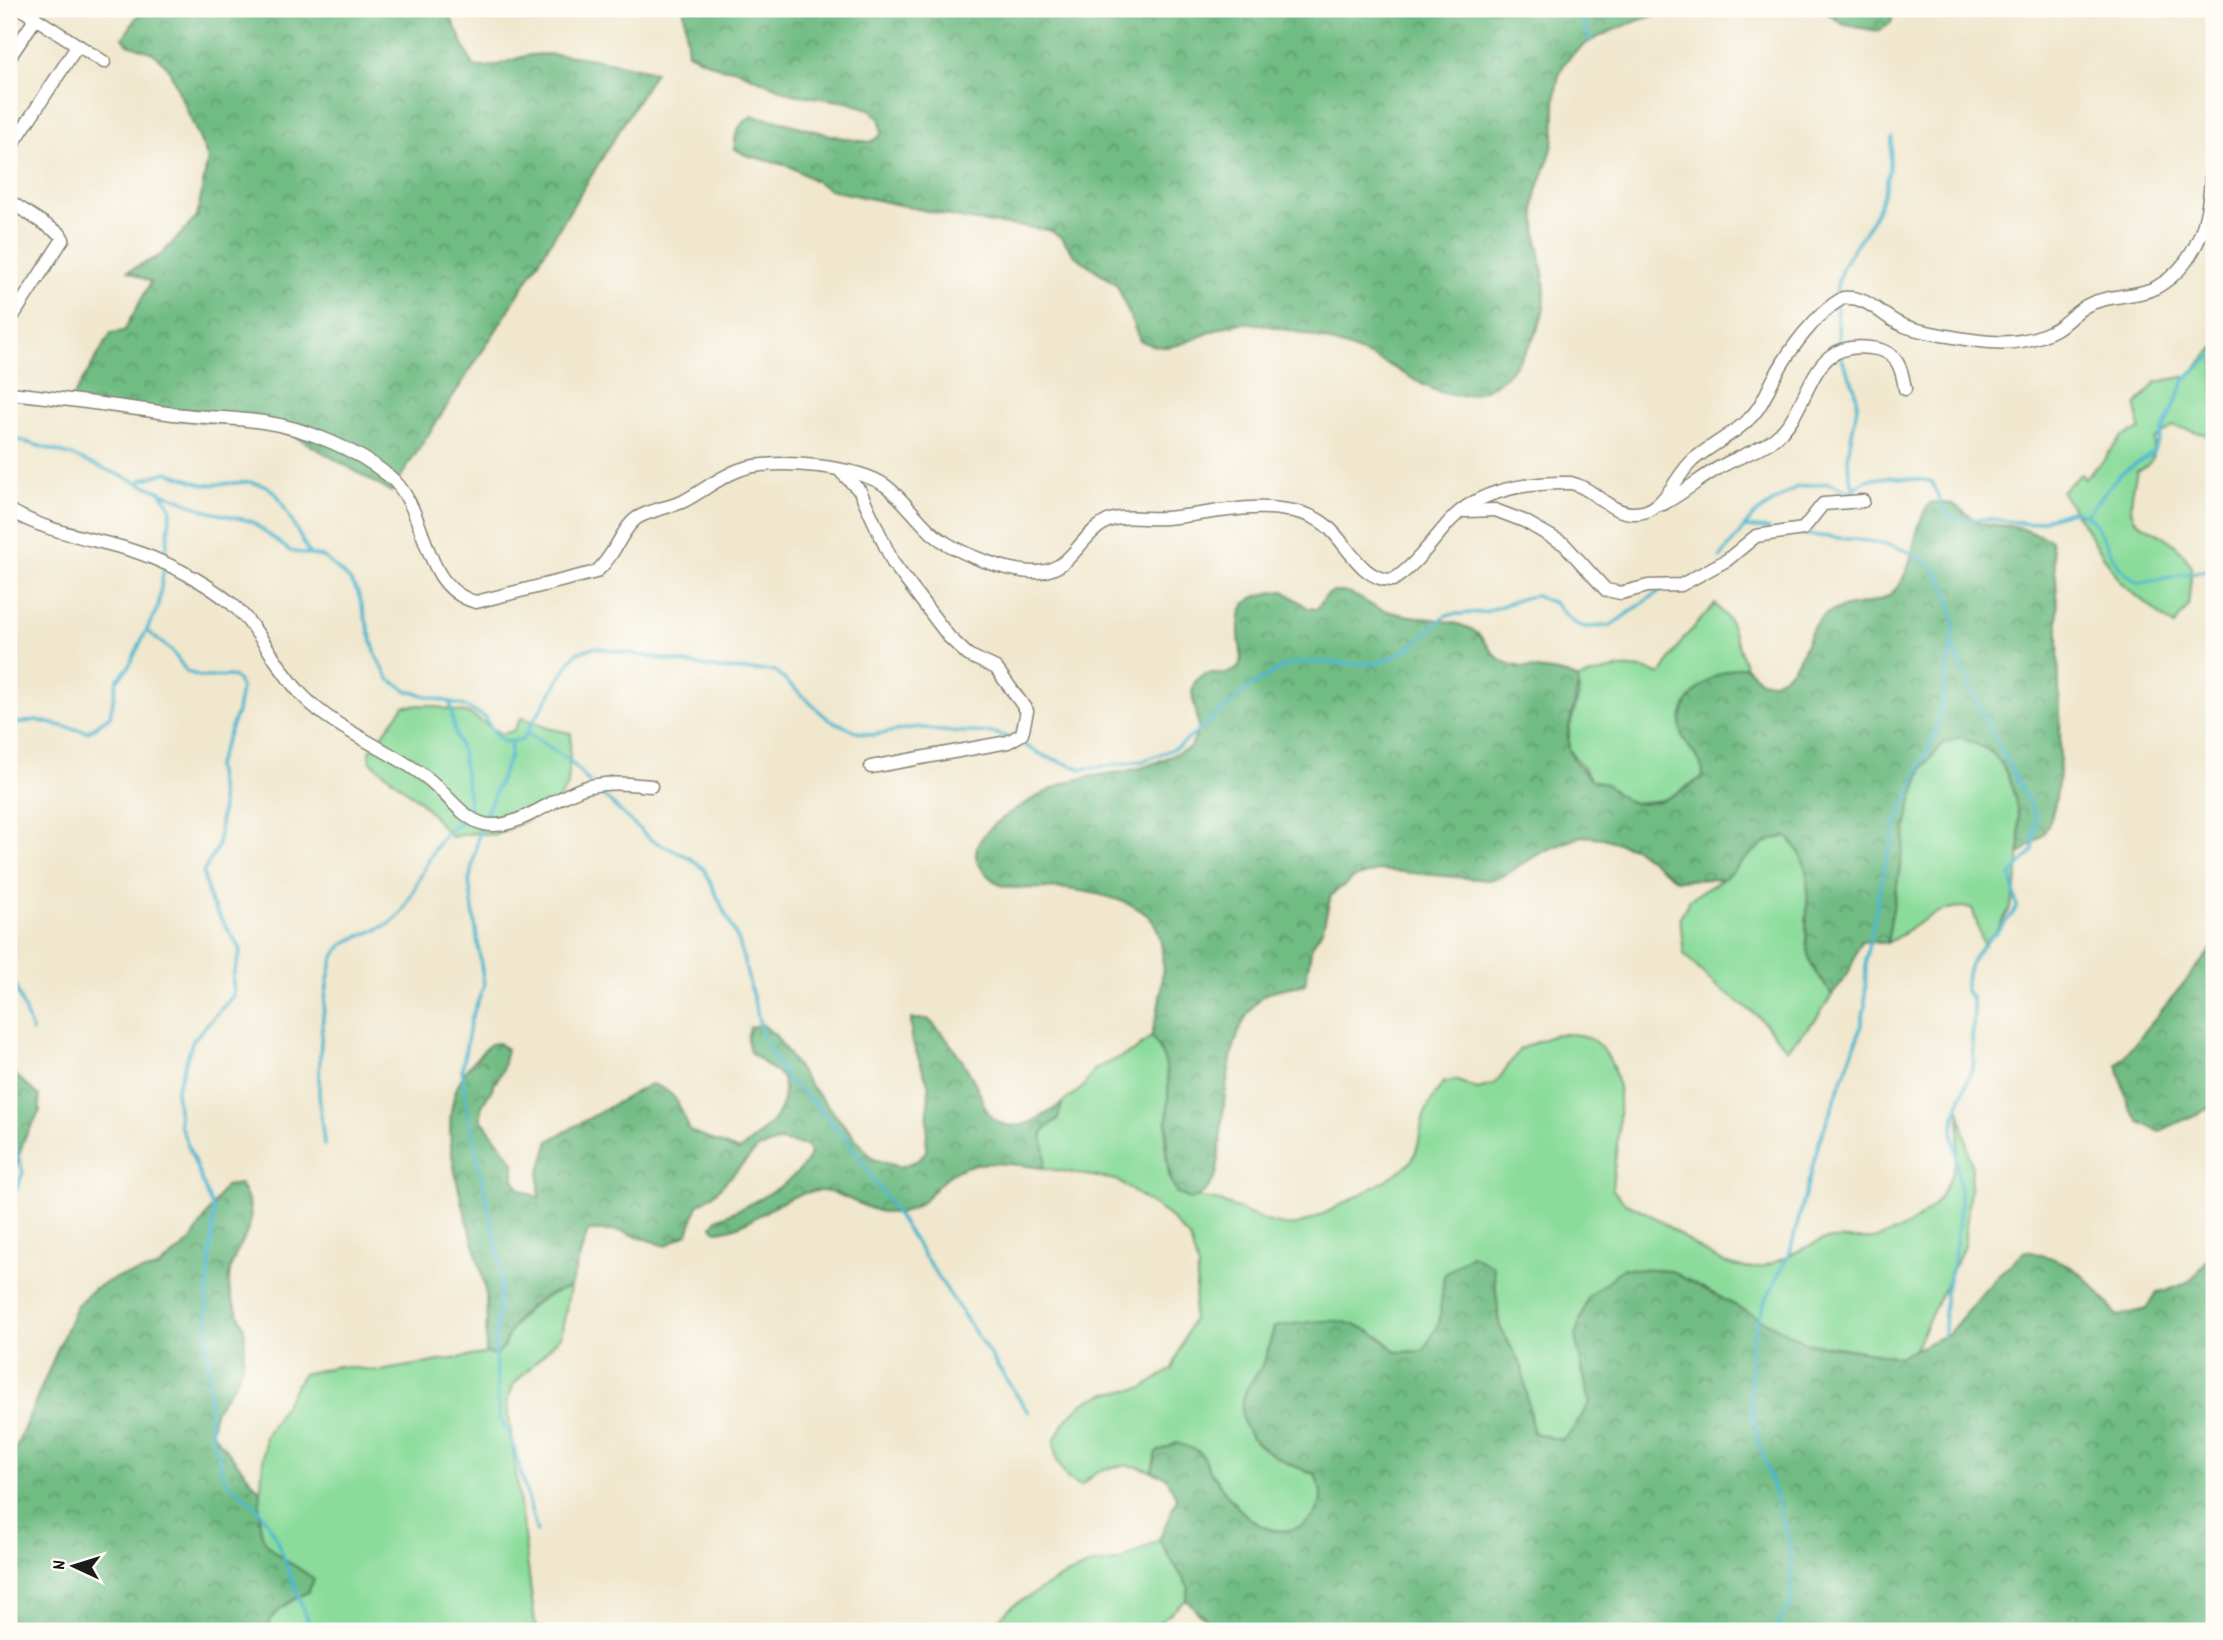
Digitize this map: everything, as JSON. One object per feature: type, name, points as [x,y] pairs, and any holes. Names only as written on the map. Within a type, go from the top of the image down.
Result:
[{"type":"street","points":[[21,9],[104,62]]},
{"type":"street","points":[[9,58],[36,18]]},
{"type":"street","points":[[9,150],[78,44]]},
{"type":"street","points":[[1656,506],[1691,461],[1752,417],[1780,368],[1806,334],[1824,312],[1843,298],[1863,299],[1900,324],[1918,330],[2006,344],[2039,338],[2068,322],[2090,303],[2146,291],[2167,280],[2195,252],[2204,230],[2214,113]]},
{"type":"street","points":[[9,201],[62,236],[59,249],[9,322]]},
{"type":"street","points":[[9,393],[172,414],[264,422],[302,432],[356,455],[391,477],[405,493],[432,561],[445,582],[464,599],[476,602],[596,572],[609,562],[625,531],[638,518],[685,500],[740,470],[783,463],[841,472],[885,485],[943,541],[1006,568],[1027,572],[1061,566],[1098,527],[1111,520],[1167,518],[1259,506],[1290,510],[1321,522],[1360,565],[1380,578],[1393,580],[1405,573],[1461,511],[1512,488],[1560,482],[1580,485],[1624,512],[1641,513],[1669,501],[1720,467],[1774,439],[1798,411],[1820,363],[1835,352],[1864,347],[1888,352],[1897,361],[1905,389]]},
{"type":"street","points":[[841,472],[860,491],[893,563],[949,637],[968,655],[996,668],[1027,711],[1022,734],[1008,742],[871,767]]},
{"type":"street","points":[[1461,511],[1495,510],[1524,522],[1564,544],[1606,590],[1621,593],[1648,586],[1681,585],[1727,560],[1756,536],[1803,529],[1823,504],[1863,501]]},
{"type":"street","points":[[9,510],[63,534],[139,553],[184,573],[212,590],[246,618],[291,682],[318,710],[419,772],[473,820],[491,825],[510,823],[590,786],[625,783],[650,786]]},
{"type":"green space","points":[[142,9],[447,9],[473,66],[495,66],[531,55],[545,54],[593,59],[655,72],[502,321],[391,492],[279,427],[79,412],[70,402],[111,333],[124,331],[151,282],[128,271],[161,255],[197,217],[208,158],[168,67],[153,53],[128,44],[123,38]]},
{"type":"green space","points":[[684,9],[1672,9],[1585,44],[1561,70],[1556,88],[1553,145],[1535,206],[1544,286],[1541,320],[1533,340],[1502,380],[1482,391],[1455,395],[1435,390],[1389,365],[1340,345],[1305,334],[1252,323],[1229,325],[1172,346],[1161,347],[1140,341],[1117,285],[1074,255],[1062,238],[1049,230],[969,220],[831,190],[789,166],[746,155],[735,149],[735,138],[740,126],[752,116],[871,142],[882,134],[880,120],[870,109],[847,102],[792,94],[688,53]]},
{"type":"green space","points":[[1822,9],[1894,9],[1891,23],[1879,31],[1844,25]]},
{"type":"green space","points":[[2214,348],[2214,441],[2205,434],[2174,426],[2154,440],[2152,460],[2137,471],[2133,491],[2131,505],[2136,520],[2174,544],[2192,566],[2188,607],[2174,626],[2122,584],[2061,491],[2081,474],[2084,479],[2102,462],[2122,436],[2140,430],[2136,406],[2156,382],[2188,376]]},
{"type":"green space","points":[[1931,502],[1953,504],[1980,523],[2018,527],[2051,540],[2057,594],[2060,760],[2051,819],[2039,838],[2020,854],[2016,802],[2007,776],[1994,755],[1960,737],[1943,743],[1923,767],[1910,807],[1887,943],[1861,941],[1848,974],[1832,995],[1813,968],[1808,952],[1808,883],[1799,851],[1787,837],[1769,841],[1761,846],[1723,879],[1676,880],[1636,849],[1603,838],[1582,836],[1544,851],[1503,876],[1488,880],[1380,870],[1354,878],[1331,895],[1323,928],[1312,946],[1305,984],[1268,993],[1253,1006],[1242,1026],[1233,1049],[1228,1075],[1217,1172],[1212,1182],[1204,1193],[1190,1199],[1176,1193],[1167,1152],[1167,1070],[1161,1052],[1151,1037],[1161,991],[1163,956],[1155,925],[1139,909],[1109,897],[1067,889],[1015,888],[999,884],[984,871],[977,860],[977,848],[983,836],[995,824],[1026,803],[1068,782],[1154,764],[1190,748],[1198,728],[1193,686],[1201,676],[1230,672],[1239,666],[1239,620],[1245,604],[1260,595],[1284,591],[1308,608],[1317,609],[1325,597],[1344,592],[1377,608],[1460,625],[1476,632],[1500,659],[1578,679],[1568,739],[1570,752],[1584,773],[1607,785],[1628,801],[1647,803],[1668,798],[1703,776],[1698,758],[1682,734],[1681,722],[1690,698],[1710,679],[1734,669],[1746,667],[1761,681],[1774,682],[1790,671],[1796,663],[1812,629],[1821,618],[1829,612],[1888,596],[1902,580],[1924,512]]},
{"type":"green space","points":[[1715,604],[1729,620],[1746,667],[1711,681],[1691,708],[1682,735],[1703,763],[1703,777],[1664,800],[1632,803],[1617,796],[1607,785],[1591,779],[1569,749],[1569,730],[1579,695],[1578,679],[1619,668],[1639,668],[1660,675],[1684,638]]},
{"type":"green space","points":[[428,705],[470,714],[501,734],[513,731],[522,717],[547,728],[571,733],[568,786],[553,807],[496,835],[474,833],[451,837],[421,802],[370,761],[370,751],[404,706]]},
{"type":"green space","points":[[1960,737],[1994,754],[2012,786],[2017,807],[2019,852],[2018,874],[2009,910],[1984,946],[1972,908],[1960,907],[1938,912],[1887,943],[1910,807],[1923,767],[1943,743]]},
{"type":"green space","points":[[1775,837],[1787,837],[1799,852],[1806,867],[1808,952],[1813,968],[1832,995],[1816,1019],[1787,1049],[1759,1017],[1714,984],[1684,955],[1680,917],[1690,899],[1723,879],[1758,848]]},
{"type":"green space","points":[[2214,946],[2214,1106],[2160,1131],[2139,1122],[2129,1107],[2117,1065]]},
{"type":"green space","points":[[911,1019],[928,1019],[942,1034],[966,1067],[988,1112],[998,1122],[1017,1126],[1026,1124],[1062,1103],[1058,1119],[1043,1131],[1043,1168],[995,1163],[971,1165],[950,1175],[918,1205],[894,1213],[871,1209],[829,1192],[805,1193],[792,1197],[742,1224],[716,1231],[712,1226],[717,1219],[770,1193],[804,1165],[810,1154],[807,1146],[780,1141],[757,1149],[714,1194],[698,1205],[688,1233],[666,1246],[621,1231],[588,1231],[570,1287],[529,1307],[517,1319],[499,1352],[496,1355],[486,1353],[485,1290],[457,1179],[450,1122],[454,1095],[465,1072],[490,1044],[498,1043],[507,1049],[502,1071],[481,1108],[481,1119],[514,1162],[514,1179],[520,1189],[539,1198],[539,1174],[549,1141],[650,1084],[672,1095],[690,1131],[739,1151],[766,1128],[783,1101],[782,1077],[750,1052],[747,1039],[750,1027],[762,1024],[776,1036],[808,1083],[873,1159],[900,1167],[919,1160],[926,1151],[929,1086],[911,1038]]},
{"type":"green space","points":[[1556,1034],[1589,1038],[1604,1050],[1613,1067],[1618,1086],[1619,1107],[1612,1189],[1625,1203],[1652,1216],[1716,1259],[1743,1268],[1768,1265],[1825,1240],[1877,1238],[1900,1230],[1918,1219],[1944,1190],[1952,1172],[1957,1153],[1959,1108],[1972,1169],[1964,1246],[1914,1351],[1899,1357],[1804,1342],[1671,1271],[1582,1370],[1590,1402],[1573,1430],[1561,1440],[1533,1433],[1522,1367],[1500,1327],[1493,1266],[1444,1275],[1439,1324],[1424,1351],[1397,1352],[1380,1336],[1274,1327],[1264,1363],[1245,1392],[1288,1464],[1315,1474],[1321,1492],[1320,1505],[1310,1520],[1294,1529],[1285,1531],[1266,1528],[1246,1515],[1227,1494],[1199,1451],[1156,1452],[1152,1472],[1133,1466],[1114,1467],[1095,1474],[1081,1486],[1067,1478],[1056,1458],[1054,1441],[1064,1422],[1084,1402],[1107,1393],[1143,1388],[1172,1369],[1193,1318],[1198,1268],[1190,1239],[1168,1215],[1116,1180],[1043,1168],[1043,1131],[1056,1119],[1062,1103],[1082,1088],[1095,1069],[1134,1051],[1151,1037],[1164,1051],[1170,1078],[1165,1145],[1169,1177],[1190,1199],[1219,1201],[1260,1219],[1293,1226],[1357,1196],[1392,1176],[1411,1161],[1418,1146],[1426,1110],[1443,1083],[1455,1080],[1478,1089],[1495,1084],[1520,1049]]},
{"type":"green space","points":[[9,1069],[39,1096],[40,1111],[24,1139],[9,1189]]},
{"type":"green space","points":[[240,1184],[251,1214],[245,1237],[230,1270],[229,1289],[243,1324],[243,1360],[236,1381],[218,1405],[212,1432],[261,1492],[260,1526],[268,1546],[314,1579],[308,1592],[277,1612],[267,1631],[9,1631],[9,1464],[76,1306],[93,1289],[115,1278],[157,1268],[190,1242],[225,1186]]},
{"type":"green space","points":[[2214,1246],[2214,1631],[1217,1631],[1186,1600],[1189,1588],[1159,1540],[1177,1498],[1166,1477],[1152,1472],[1156,1452],[1177,1443],[1199,1451],[1227,1494],[1256,1523],[1284,1531],[1310,1520],[1320,1505],[1320,1487],[1315,1474],[1272,1454],[1250,1434],[1243,1422],[1242,1408],[1246,1391],[1265,1359],[1274,1327],[1340,1321],[1368,1330],[1397,1352],[1423,1351],[1439,1324],[1444,1275],[1471,1255],[1493,1266],[1500,1327],[1522,1367],[1533,1433],[1561,1440],[1573,1430],[1590,1402],[1575,1336],[1588,1297],[1623,1268],[1671,1271],[1804,1342],[1899,1357],[1948,1334],[1997,1276],[2025,1251],[2056,1260],[2079,1273],[2117,1316],[2147,1309],[2157,1292],[2186,1283],[2198,1272]]},
{"type":"green space","points":[[570,1287],[561,1336],[514,1384],[507,1402],[536,1631],[267,1631],[277,1612],[308,1592],[314,1579],[270,1550],[262,1540],[258,1523],[265,1436],[303,1374],[338,1366],[379,1371],[501,1351],[512,1328],[527,1310],[558,1291]]},
{"type":"green space","points":[[1159,1540],[1189,1588],[1186,1600],[1149,1631],[985,1631],[1014,1605],[1062,1577],[1093,1564],[1118,1562]]},
{"type":"waterway","points":[[1577,9],[1591,41]]},
{"type":"waterway","points":[[1836,297],[1844,264],[1873,218],[1881,199],[1889,169],[1892,138]]},
{"type":"waterway","points":[[1836,305],[1841,354],[1857,398],[1848,459],[1855,491]]},
{"type":"waterway","points":[[2086,515],[2120,474],[2153,453],[2185,380],[2214,355]]},
{"type":"waterway","points":[[9,437],[73,456],[210,512],[251,521],[290,551],[323,557],[349,579],[358,593],[377,658],[389,679],[408,691],[464,706],[484,717],[498,738],[506,742],[522,740],[571,660],[577,653],[594,647],[719,669],[775,671],[828,719],[860,733],[873,735],[918,727],[941,731],[994,733],[1009,738]]},
{"type":"waterway","points":[[141,480],[167,472],[205,485],[249,482],[267,486],[278,496],[309,553]]},
{"type":"waterway","points":[[1720,558],[1754,515],[1797,487],[1828,483],[1851,492],[1865,480],[1890,477],[1931,481],[1947,515],[1955,520],[1991,519],[2030,524],[2071,511],[2086,515],[2096,524],[2119,567],[2138,583],[2214,569]]},
{"type":"waterway","points":[[160,491],[171,508],[165,559]]},
{"type":"waterway","points":[[1744,527],[1769,529]]},
{"type":"waterway","points":[[1774,1631],[1791,1604],[1792,1569],[1789,1542],[1758,1438],[1751,1403],[1751,1342],[1764,1304],[1790,1252],[1819,1142],[1858,1037],[1865,1007],[1866,958],[1885,864],[1901,812],[1937,729],[1954,630],[1950,599],[1940,576],[1924,560],[1880,543],[1801,534]]},
{"type":"waterway","points":[[9,725],[36,720],[88,732],[110,716],[117,680],[128,668],[158,607],[164,567]]},
{"type":"waterway","points":[[1017,741],[1044,756],[1082,769],[1143,761],[1180,746],[1250,687],[1286,665],[1309,662],[1371,664],[1387,660],[1411,647],[1446,615],[1485,612],[1536,596],[1554,603],[1574,623],[1584,627],[1610,626],[1663,589]]},
{"type":"waterway","points":[[147,631],[172,651],[187,672],[203,677],[230,676],[238,680],[241,688],[237,712],[216,767],[222,805],[218,846],[203,873],[210,901],[241,950],[233,976],[233,996],[193,1040],[176,1091],[180,1125],[214,1212],[207,1295],[210,1426],[225,1480],[258,1508],[274,1533],[312,1631]]},
{"type":"waterway","points":[[1944,1337],[1945,1292],[1953,1265],[1961,1202],[1953,1129],[1956,1111],[1974,1063],[1974,1014],[1972,998],[1966,991],[1967,976],[1970,963],[1984,943],[2017,907],[2011,875],[2033,851],[2036,816],[1981,711],[1953,648]]},
{"type":"waterway","points":[[450,702],[455,733],[462,753],[471,815]]},
{"type":"waterway","points":[[528,734],[570,761],[590,783]]},
{"type":"waterway","points":[[511,743],[510,756],[480,828],[469,882],[484,985],[471,1019],[462,1070],[468,1113],[502,1271],[495,1344],[499,1415],[513,1444],[537,1532]]},
{"type":"waterway","points":[[595,788],[651,840],[688,857],[704,869],[739,942],[764,1040],[786,1078],[816,1105],[850,1144],[1028,1412]]},
{"type":"waterway","points":[[324,1145],[319,1099],[320,1061],[325,996],[333,960],[345,944],[395,920],[408,901],[436,846],[455,825],[466,819]]},
{"type":"waterway","points":[[9,920],[9,938]]},
{"type":"waterway","points":[[9,968],[32,1031]]},
{"type":"waterway","points":[[9,1128],[23,1172],[9,1207]]}]
